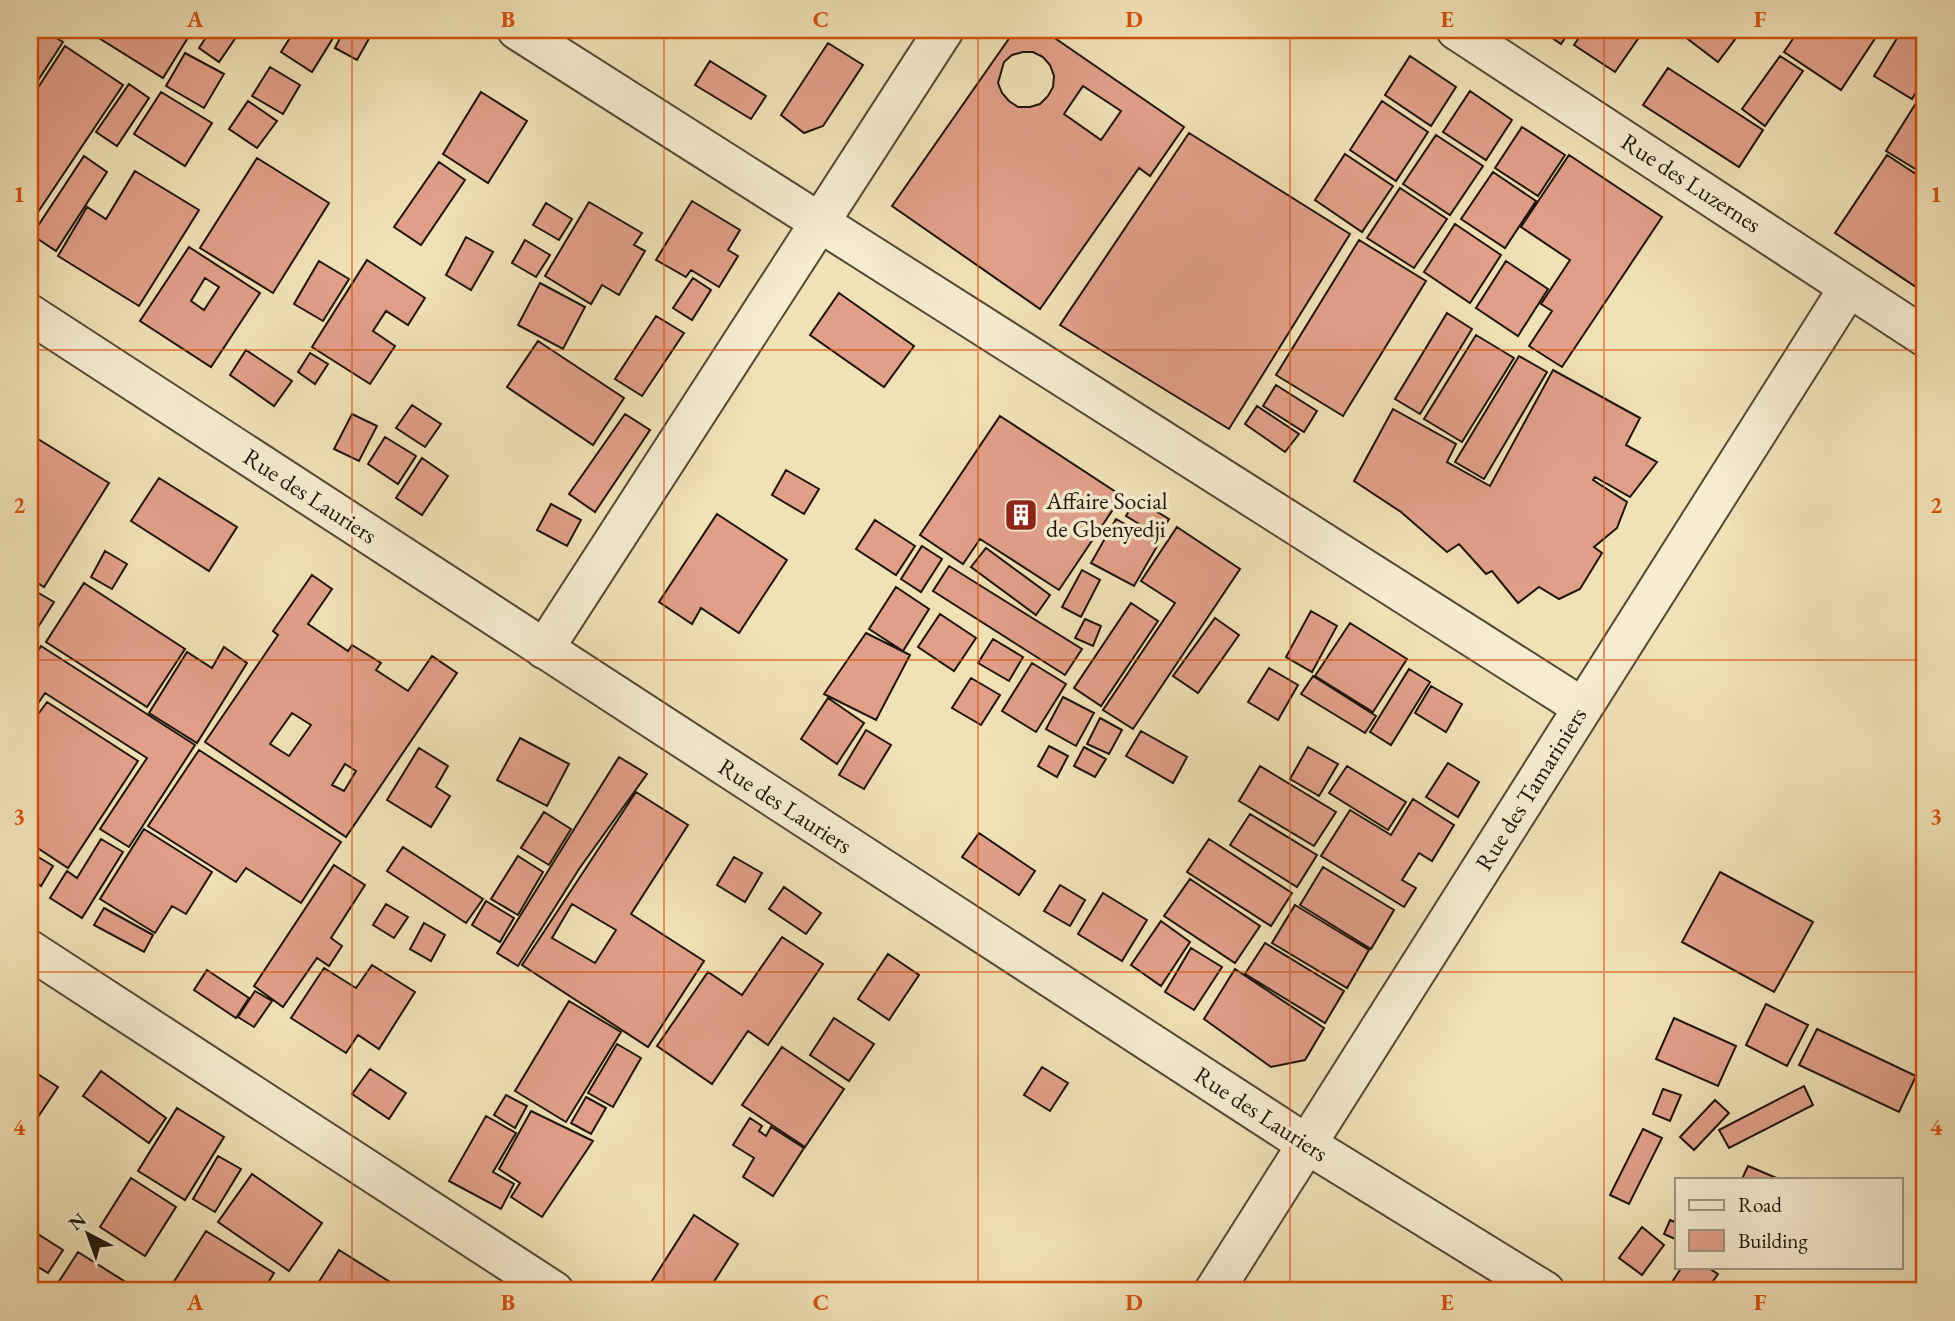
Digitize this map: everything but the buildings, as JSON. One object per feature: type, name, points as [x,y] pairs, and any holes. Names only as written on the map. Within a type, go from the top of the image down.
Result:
[{"type":"street","points":[[517,30],[1582,707]]},
{"type":"street","points":[[544,649],[944,30]]},
{"type":"street","name":"Rue des Luzernes","points":[[1457,30],[1925,337]]},
{"type":"street","name":"Rue des Tamariniers","points":[[1214,1291],[1849,287]]},
{"type":"street","name":"Rue des Lauriers","points":[[30,314],[1308,1145],[1545,1291]]},
{"type":"street","points":[[30,950],[554,1291]]},
{"type":"place","name":"Affaire Social de Gbenyedji","points":[[1021,515]]}]
